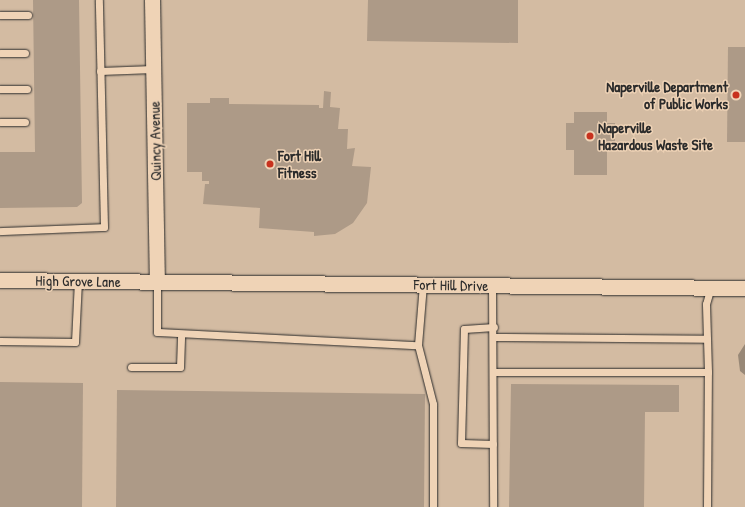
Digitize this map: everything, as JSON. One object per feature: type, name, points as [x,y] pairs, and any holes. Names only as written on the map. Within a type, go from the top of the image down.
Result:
[{"type":"street","name":"Quincy Avenue","points":[[152,0],[157,282]]},
{"type":"street","name":"High Grove Lane","points":[[0,280],[157,282]]},
{"type":"street","name":"Fort Hill Drive","points":[[157,282],[745,288]]},
{"type":"lane","points":[[0,231],[104,227],[99,0]]},
{"type":"lane","points":[[0,15],[28,15]]},
{"type":"lane","points":[[0,53],[25,52]]},
{"type":"lane","points":[[100,71],[153,69]]},
{"type":"lane","points":[[0,89],[27,89]]},
{"type":"lane","points":[[0,122],[25,122]]},
{"type":"lane","points":[[0,341],[75,342],[78,281]]},
{"type":"lane","points":[[157,282],[158,332],[418,345]]},
{"type":"lane","points":[[423,284],[418,345],[433,404],[433,507]]},
{"type":"lane","points":[[492,285],[494,327],[492,507]]},
{"type":"lane","points":[[707,507],[708,372],[706,304],[712,287]]},
{"type":"lane","points":[[493,444],[461,443],[464,329],[494,327]]},
{"type":"lane","points":[[130,367],[180,367],[181,334]]},
{"type":"lane","points":[[494,337],[707,339]]},
{"type":"lane","points":[[494,372],[708,372]]},
{"type":"shaded area","points":[[0,0],[745,0],[745,507],[0,507]]},
{"type":"shaded area","points":[[745,344],[745,375],[740,371],[738,355]]},
{"type":"building","points":[[33,0],[79,0],[82,203],[77,207],[0,208],[0,152],[35,152]]},
{"type":"building","points":[[368,0],[518,0],[518,43],[367,41]]},
{"type":"building","name":"Naperville Department of Public Works","points":[[728,47],[745,47],[745,142],[727,142]]},
{"type":"building","name":"Fort Hill Fitness","points":[[324,91],[331,92],[330,107],[340,108],[338,129],[348,129],[347,149],[355,148],[352,166],[371,167],[367,203],[353,223],[335,234],[314,236],[314,232],[259,228],[260,208],[203,204],[205,184],[209,184],[209,181],[202,181],[202,172],[187,172],[187,103],[210,103],[210,98],[229,98],[229,104],[319,105],[319,108],[323,108]]},
{"type":"building","name":"Naperville Hazardous Waste Site","points":[[574,112],[607,112],[607,123],[615,123],[615,150],[607,150],[607,175],[574,175],[574,150],[566,150],[566,123],[574,123]]},
{"type":"building","points":[[0,382],[83,383],[82,507],[0,507]]},
{"type":"building","points":[[511,384],[679,385],[679,412],[645,412],[644,507],[509,507]]},
{"type":"building","points":[[117,390],[425,394],[424,507],[116,507]]},
{"type":"place","name":"Naperville Department of Public Works","points":[[736,95]]},
{"type":"place","name":"Naperville Hazardous Waste Site","points":[[590,136]]},
{"type":"place","name":"Fort Hill Fitness","points":[[270,164]]}]
